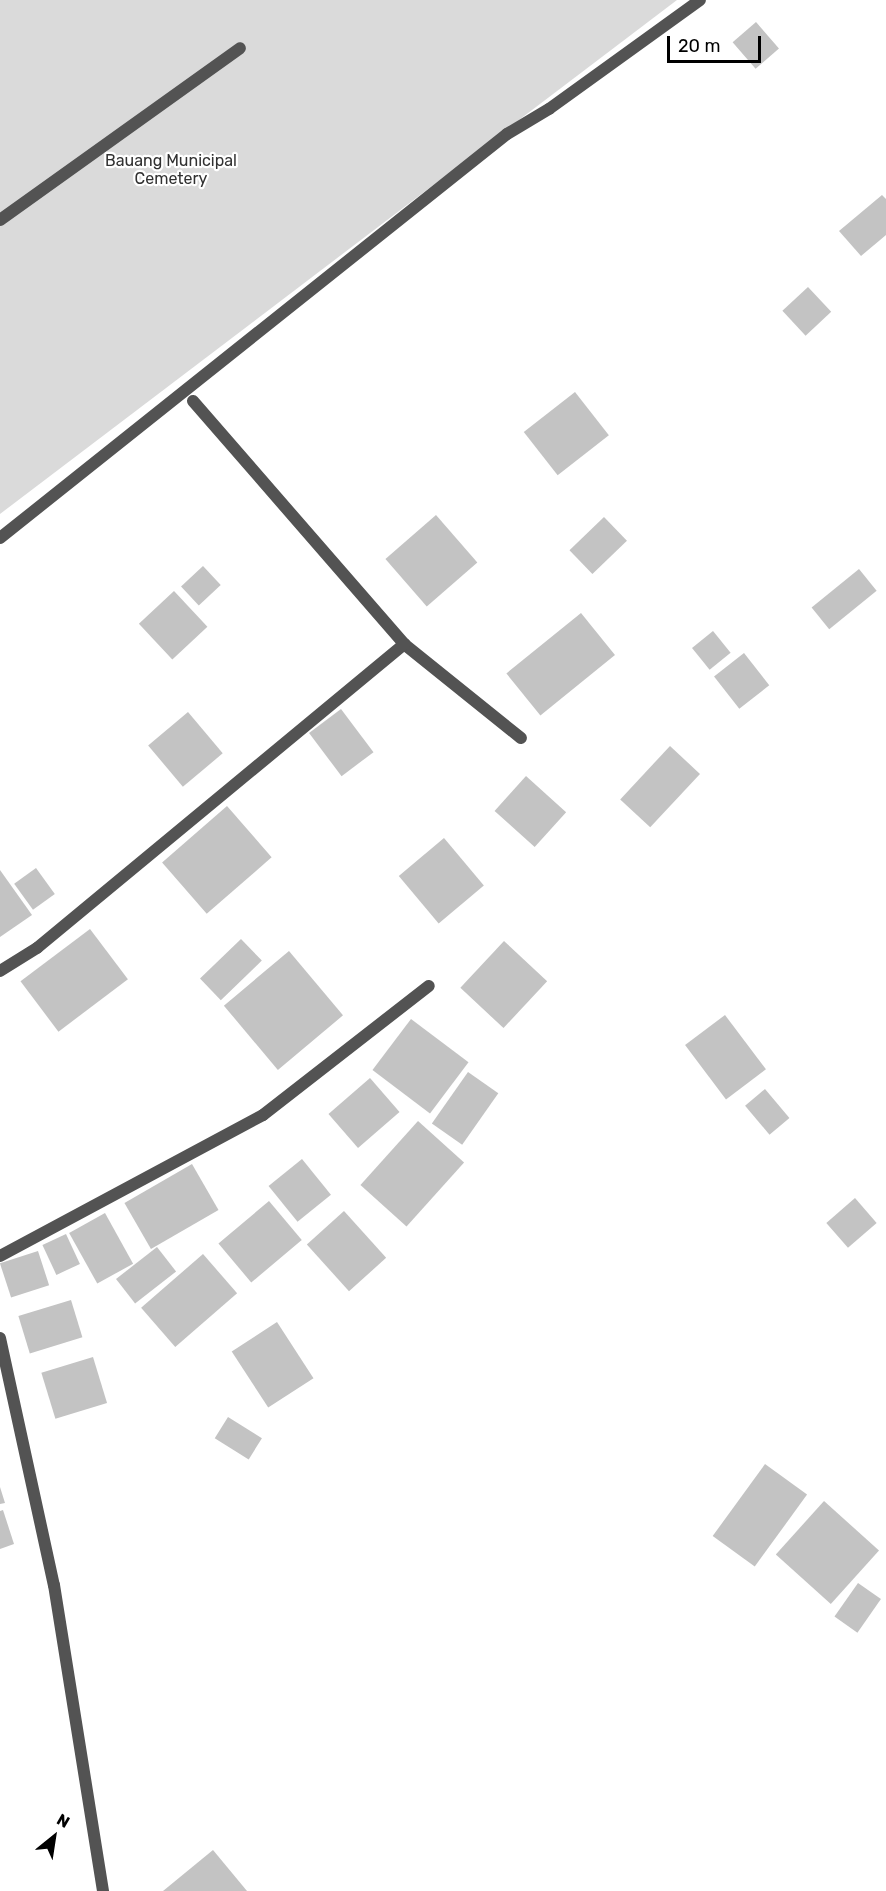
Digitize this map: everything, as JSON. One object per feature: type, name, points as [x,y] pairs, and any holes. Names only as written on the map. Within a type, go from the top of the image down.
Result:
[{"type":"street","points":[[0,538],[507,134],[549,109],[700,0]]},
{"type":"street","points":[[0,220],[240,48]]},
{"type":"street","points":[[193,401],[404,644],[521,738]]},
{"type":"street","points":[[0,971],[37,948],[404,644]]},
{"type":"street","points":[[0,1256],[263,1115],[429,986]]},
{"type":"street","points":[[0,1338],[54,1585],[103,1891]]},
{"type":"green space","name":"Bauang Municipal Cemetery","points":[[0,0],[677,0],[0,514]]},
{"type":"building","points":[[756,22],[779,48],[756,69],[733,42]]},
{"type":"building","points":[[882,195],[886,199],[886,235],[861,256],[839,231]]},
{"type":"building","points":[[808,287],[831,312],[806,336],[782,311]]},
{"type":"building","points":[[575,392],[609,435],[558,475],[524,432]]},
{"type":"building","points":[[436,515],[477,563],[427,607],[385,559]]},
{"type":"building","points":[[604,517],[627,541],[592,574],[569,550]]},
{"type":"building","points":[[203,566],[221,585],[199,605],[181,586]]},
{"type":"building","points":[[859,569],[877,591],[829,629],[812,607]]},
{"type":"building","points":[[174,591],[207,627],[172,660],[139,624]]},
{"type":"building","points":[[581,613],[615,655],[540,715],[506,673]]},
{"type":"building","points":[[713,631],[731,653],[710,670],[692,648]]},
{"type":"building","points":[[744,653],[769,685],[739,709],[714,676]]},
{"type":"building","points":[[341,709],[373,752],[342,776],[309,733]]},
{"type":"building","points":[[188,712],[223,753],[183,787],[148,745]]},
{"type":"building","points":[[670,746],[700,774],[650,827],[620,799]]},
{"type":"building","points":[[526,776],[566,812],[535,847],[495,811]]},
{"type":"building","points":[[227,806],[272,857],[207,914],[162,862]]},
{"type":"building","points":[[444,838],[484,885],[439,923],[399,876]]},
{"type":"building","points":[[36,868],[55,894],[33,910],[14,884]]},
{"type":"building","points":[[0,870],[32,915],[0,937]]},
{"type":"building","points":[[90,929],[128,979],[58,1032],[21,981]]},
{"type":"building","points":[[241,939],[262,961],[221,1000],[200,979]]},
{"type":"building","points":[[504,941],[547,981],[504,1028],[460,988]]},
{"type":"building","points":[[289,951],[343,1015],[278,1070],[224,1006]]},
{"type":"building","points":[[725,1015],[766,1069],[726,1099],[685,1045]]},
{"type":"building","points":[[411,1019],[469,1062],[430,1113],[372,1070]]},
{"type":"building","points":[[468,1072],[498,1093],[462,1145],[432,1124]]},
{"type":"building","points":[[370,1078],[400,1112],[358,1148],[328,1114]]},
{"type":"building","points":[[765,1089],[789,1118],[770,1135],[745,1106]]},
{"type":"building","points":[[418,1121],[464,1162],[407,1226],[360,1185]]},
{"type":"building","points":[[302,1159],[331,1195],[298,1222],[269,1186]]},
{"type":"building","points":[[192,1164],[218,1210],[151,1249],[124,1203]]},
{"type":"building","points":[[855,1198],[877,1223],[848,1248],[826,1223]]},
{"type":"building","points":[[269,1201],[302,1240],[251,1282],[218,1243]]},
{"type":"building","points":[[344,1211],[386,1258],[349,1291],[307,1244]]},
{"type":"building","points":[[105,1213],[133,1264],[97,1284],[69,1233]]},
{"type":"building","points":[[66,1234],[80,1264],[56,1275],[42,1245]]},
{"type":"building","points":[[157,1247],[176,1271],[135,1303],[116,1279]]},
{"type":"building","points":[[38,1251],[49,1285],[11,1298],[0,1263]]},
{"type":"building","points":[[203,1254],[237,1293],[175,1347],[141,1308]]},
{"type":"building","points":[[71,1300],[82,1337],[30,1353],[18,1316]]},
{"type":"building","points":[[277,1322],[313,1378],[268,1408],[232,1351]]},
{"type":"building","points":[[93,1357],[107,1403],[55,1419],[41,1373]]},
{"type":"building","points":[[228,1417],[262,1438],[249,1459],[215,1438]]},
{"type":"building","points":[[765,1464],[807,1495],[755,1567],[713,1536]]},
{"type":"building","points":[[0,1487],[5,1503],[0,1504]]},
{"type":"building","points":[[824,1501],[879,1551],[831,1604],[776,1555]]},
{"type":"building","points":[[3,1510],[14,1544],[0,1549],[0,1511]]},
{"type":"building","points":[[858,1583],[881,1599],[857,1633],[834,1617]]},
{"type":"building","points":[[213,1850],[247,1891],[163,1891]]}]
